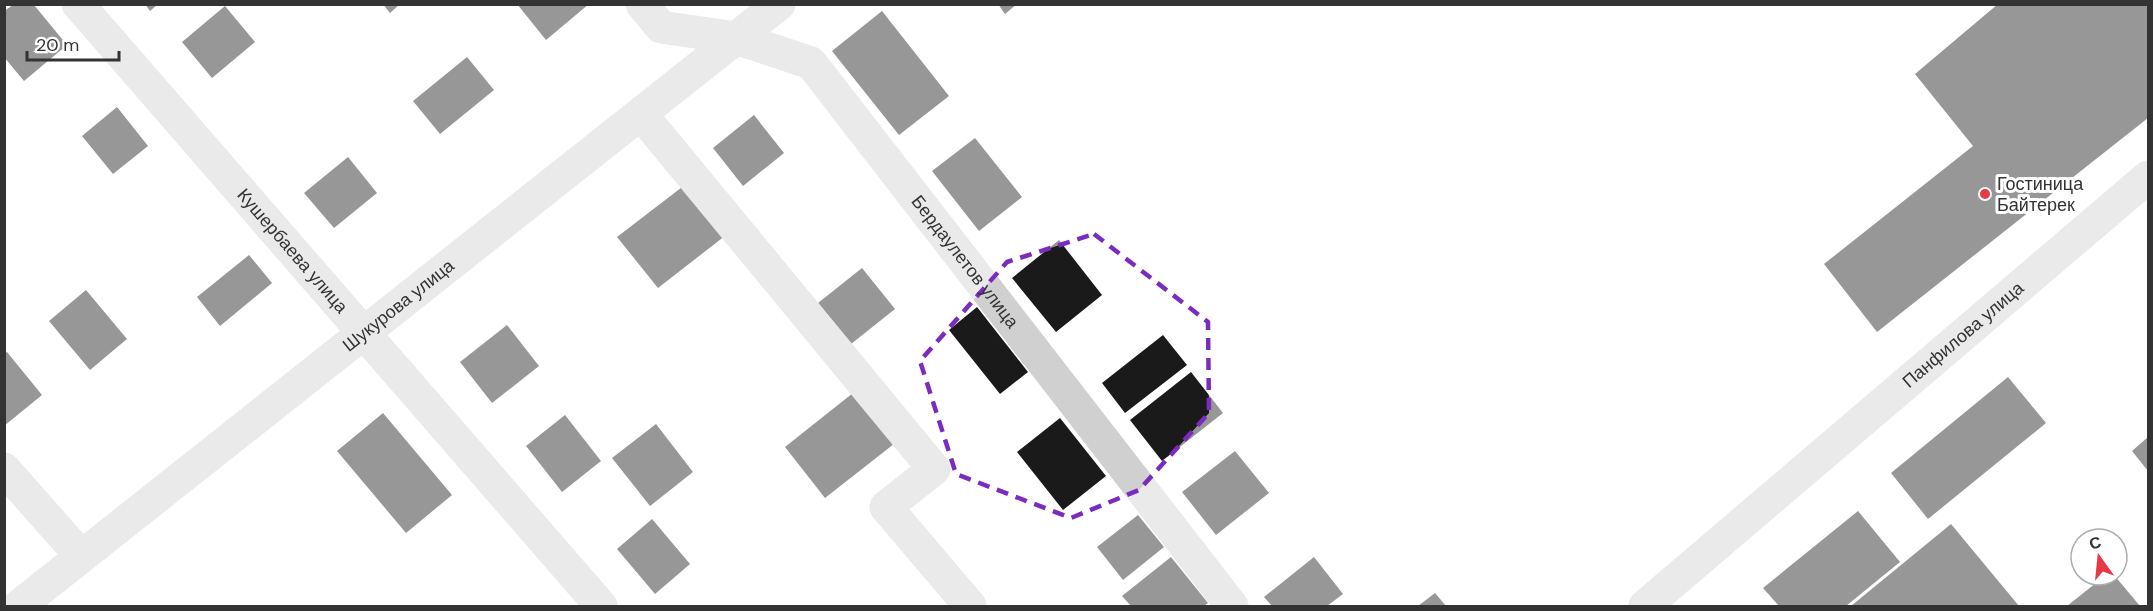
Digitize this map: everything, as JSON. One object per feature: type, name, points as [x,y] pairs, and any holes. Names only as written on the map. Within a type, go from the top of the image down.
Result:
[{"type":"street","name":"Кушербаева улица","points":[[78,4],[601,606]]},
{"type":"street","name":"Бердаулетов улица","points":[[642,4],[662,27],[736,38],[811,63],[1232,606]]},
{"type":"street","name":"Шукурова улица","points":[[19,606],[779,4]]},
{"type":"street","points":[[641,114],[934,470],[886,507],[970,606]]},
{"type":"street","name":"Панфилова улица","points":[[1645,606],[2148,177]]},
{"type":"street","points":[[4,469],[81,556]]},
{"type":"highlighted area","points":[[1094,234],[1208,322],[1209,413],[1139,490],[1071,518],[956,474],[920,361],[1007,262]]},
{"type":"building","points":[[145,4],[158,4],[150,11]]},
{"type":"building","points":[[383,4],[400,4],[390,13]]},
{"type":"building","points":[[517,4],[589,4],[546,40]]},
{"type":"building","points":[[998,4],[1017,4],[1005,14]]},
{"type":"building","points":[[1998,4],[2148,4],[2148,118],[1877,332],[1824,264],[1973,146],[1915,74]]},
{"type":"building","points":[[13,5],[34,5],[67,45],[24,81],[4,57],[4,11]]},
{"type":"building","points":[[225,6],[255,42],[212,78],[182,42]]},
{"type":"building","points":[[882,11],[949,96],[899,135],[832,51]]},
{"type":"building","points":[[467,57],[494,90],[440,134],[413,101]]},
{"type":"building","points":[[117,107],[148,146],[113,174],[82,136]]},
{"type":"building","points":[[754,115],[784,153],[743,186],[713,148]]},
{"type":"building","points":[[975,138],[1022,197],[979,231],[932,171]]},
{"type":"building","points":[[348,157],[377,193],[334,228],[304,193]]},
{"type":"building","points":[[690,181],[730,232],[658,288],[617,237]]},
{"type":"building","points":[[1059,240],[1102,295],[1056,332],[1012,278]]},
{"type":"building","points":[[249,255],[272,283],[220,326],[197,297]]},
{"type":"building","points":[[862,268],[895,309],[851,344],[818,303]]},
{"type":"building","points":[[86,290],[127,339],[90,370],[49,321]]},
{"type":"building","points":[[977,307],[1028,372],[1000,394],[949,330]]},
{"type":"building","points":[[507,325],[539,366],[492,403],[460,362]]},
{"type":"building","points":[[1163,335],[1187,365],[1125,413],[1102,383]]},
{"type":"building","points":[[7,352],[42,395],[4,426],[4,354]]},
{"type":"building","points":[[1191,372],[1223,413],[1162,461],[1130,420]]},
{"type":"building","points":[[2008,377],[2046,423],[1928,519],[1891,473]]},
{"type":"building","points":[[858,389],[899,440],[825,498],[785,447]]},
{"type":"building","points":[[383,413],[452,495],[406,533],[337,451]]},
{"type":"building","points":[[565,415],[601,461],[562,492],[526,446]]},
{"type":"building","points":[[1060,418],[1106,476],[1063,510],[1017,452]]},
{"type":"building","points":[[656,424],[693,472],[650,506],[612,458]]},
{"type":"building","points":[[2148,437],[2148,471],[2132,451]]},
{"type":"building","points":[[1235,451],[1269,493],[1216,535],[1182,492]]},
{"type":"building","points":[[1858,511],[1900,562],[1846,606],[1779,606],[1763,588]]},
{"type":"building","points":[[1138,515],[1164,547],[1123,580],[1097,547]]},
{"type":"building","points":[[652,519],[690,564],[655,594],[617,549]]},
{"type":"building","points":[[1951,524],[2019,606],[1851,606]]},
{"type":"building","points":[[1171,557],[1208,603],[1204,606],[1131,606],[1122,596]]},
{"type":"building","points":[[1314,557],[1343,594],[1327,606],[1272,606],[1264,597]]},
{"type":"building","points":[[2091,587],[2124,587],[2140,606],[2067,606]]},
{"type":"building","points":[[1435,593],[1446,606],[1418,606]]},
{"type":"place","name":"Гостиница Байтерек","points":[[1985,194]]}]
